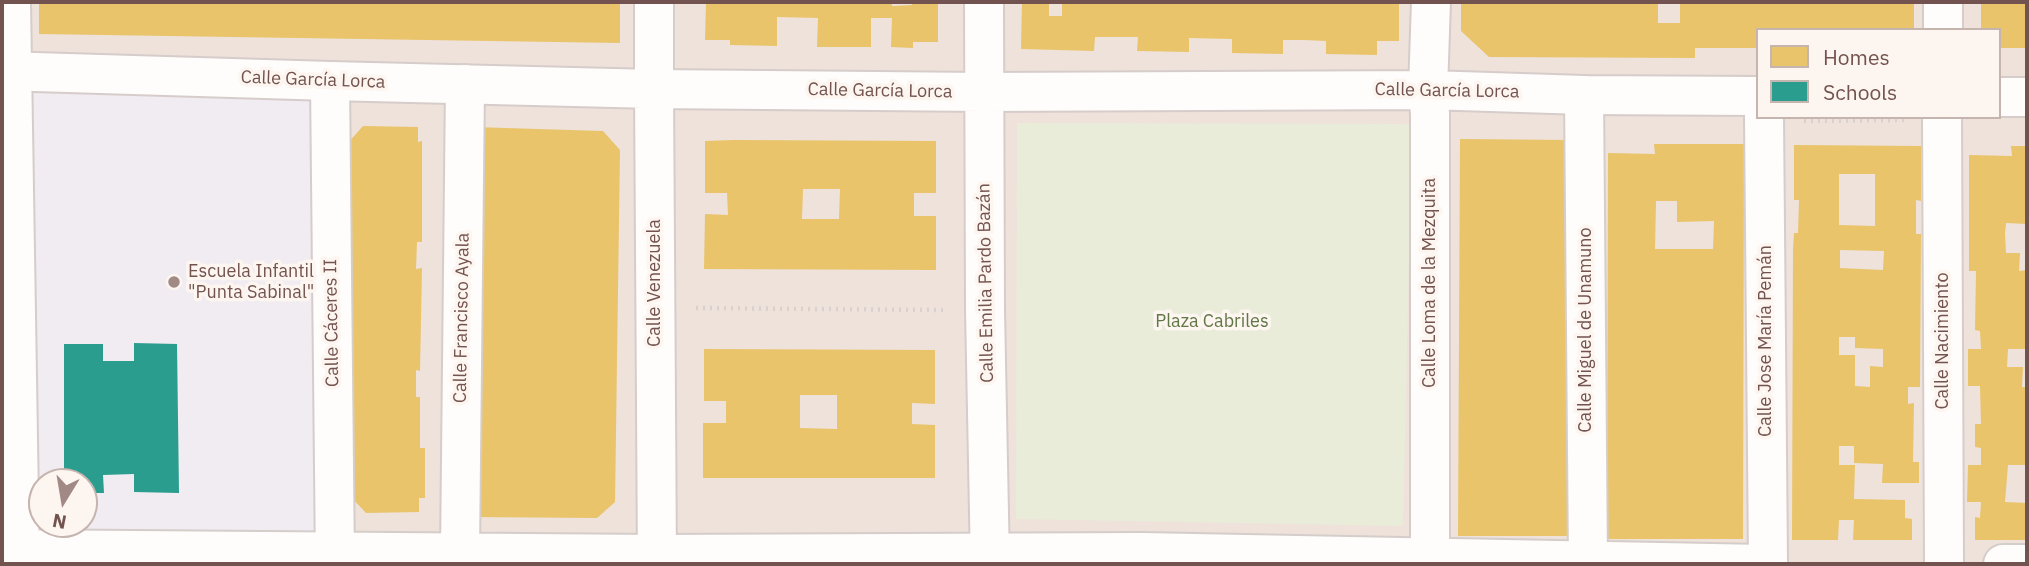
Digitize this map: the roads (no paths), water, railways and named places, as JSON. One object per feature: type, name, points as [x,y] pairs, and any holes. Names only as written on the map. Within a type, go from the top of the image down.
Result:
[{"type":"street","points":[[11,2],[7,71],[14,554],[335,557],[460,552],[657,559],[1142,558],[1766,564]]},
{"type":"street","name":"Calle Venezuela","points":[[654,2],[657,559]]},
{"type":"street","name":"Calle Emilia Pardo Bazán","points":[[984,2],[985,310],[990,558]]},
{"type":"street","name":"Calle Loma de la Mezquita","points":[[1430,561],[1428,90],[1431,2]]},
{"type":"street","points":[[1942,28],[1943,2]]},
{"type":"street","name":"Calle García Lorca","points":[[7,71],[654,89],[984,92],[1428,90],[1584,95],[1756,96]]},
{"type":"street","name":"Calle Cáceres II","points":[[330,81],[335,557]]},
{"type":"street","name":"Calle Francisco Ayala","points":[[460,552],[465,84]]},
{"type":"street","name":"Calle Miguel de Unamuno","points":[[1584,95],[1588,563]]},
{"type":"street","points":[[2001,97],[2027,97]]},
{"type":"street","name":"Calle Jose María Pemán","points":[[1764,119],[1766,564]]},
{"type":"street","name":"Calle Nacimiento","points":[[1942,119],[1944,564]]},
{"type":"street","points":[[2003,564],[2027,564]]},
{"type":"place","name":"Escuela Infantil \"Punta Sabinal\"","points":[[174,282]]},
{"type":"park label","name":"Plaza Cabriles","points":[[1212,322]]}]
